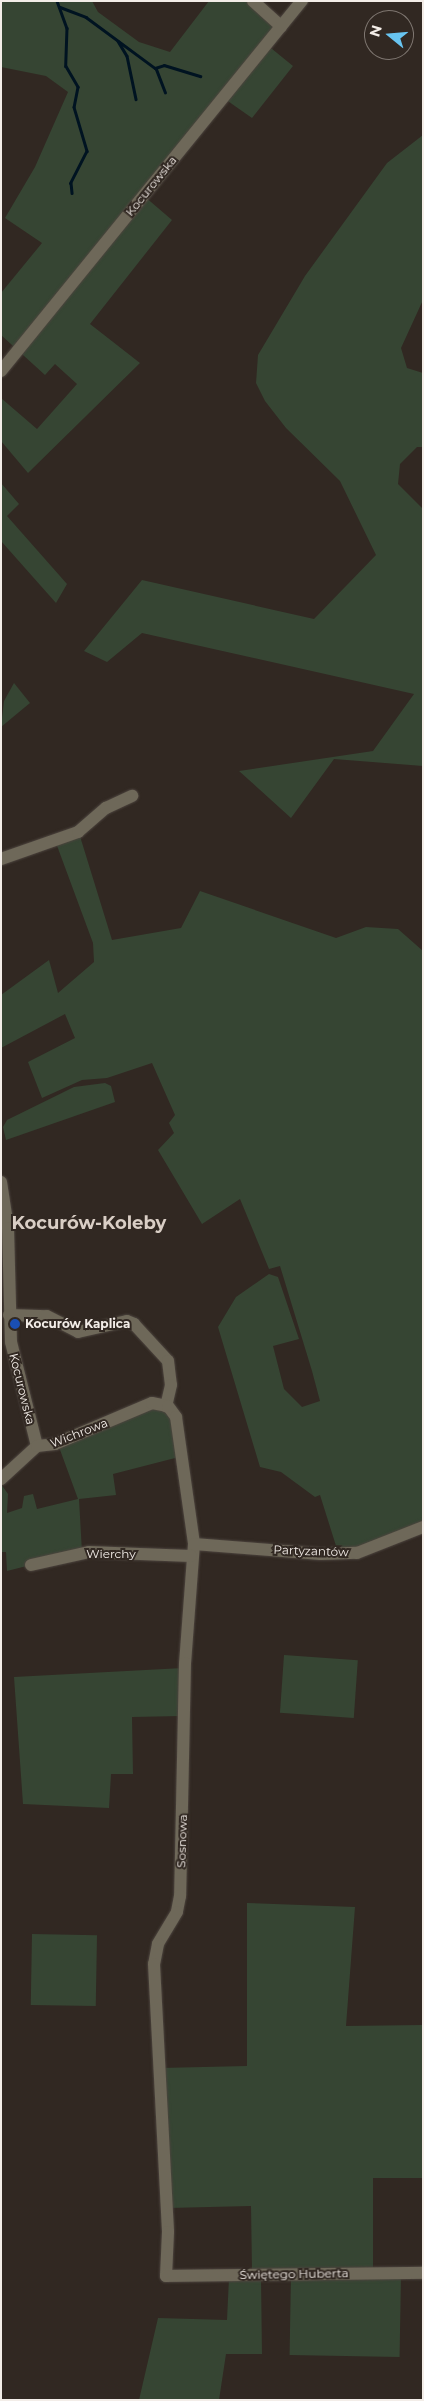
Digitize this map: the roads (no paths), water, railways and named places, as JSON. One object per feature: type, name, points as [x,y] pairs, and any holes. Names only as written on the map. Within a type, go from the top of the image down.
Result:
[{"type":"street","points":[[253,1],[280,26]]},
{"type":"street","name":"Kocurowska","points":[[1,371],[302,1]]},
{"type":"street","points":[[1,859],[78,832],[106,808],[132,796]]},
{"type":"street","name":"Kocurowska","points":[[1,1182],[8,1228],[11,1342],[37,1446]]},
{"type":"street","points":[[9,1315],[47,1316],[78,1332],[127,1322],[134,1324],[168,1361],[171,1384],[166,1406]]},
{"type":"street","name":"Wichrowa","points":[[1,1479],[37,1446],[55,1444],[152,1403],[166,1406]]},
{"type":"street","name":"Sosnowa","points":[[166,1406],[174,1412],[178,1424],[193,1550],[185,1663],[180,1896],[177,1912],[158,1944],[154,1964],[168,2232],[166,2276]]},
{"type":"street","name":"Partyzantów","points":[[193,1550],[313,1553],[357,1552],[370,1550],[423,1527]]},
{"type":"street","name":"Wierchy","points":[[31,1565],[89,1552],[193,1550]]},
{"type":"street","name":"Świętego Huberta","points":[[166,2276],[423,2273]]},
{"type":"waterway","points":[[57,1],[67,28],[66,66],[78,87],[74,107],[87,151],[71,183],[72,193]]},
{"type":"waterway","points":[[60,7],[86,17],[155,68],[164,65],[200,76]]},
{"type":"waterway","points":[[118,41],[127,56],[136,99]]},
{"type":"waterway","points":[[156,68],[165,92]]},
{"type":"place","name":"Kocurów Kaplica","points":[[15,1324]]},
{"type":"district","name":"Kocurów-Koleby","points":[[89,1223]]}]
